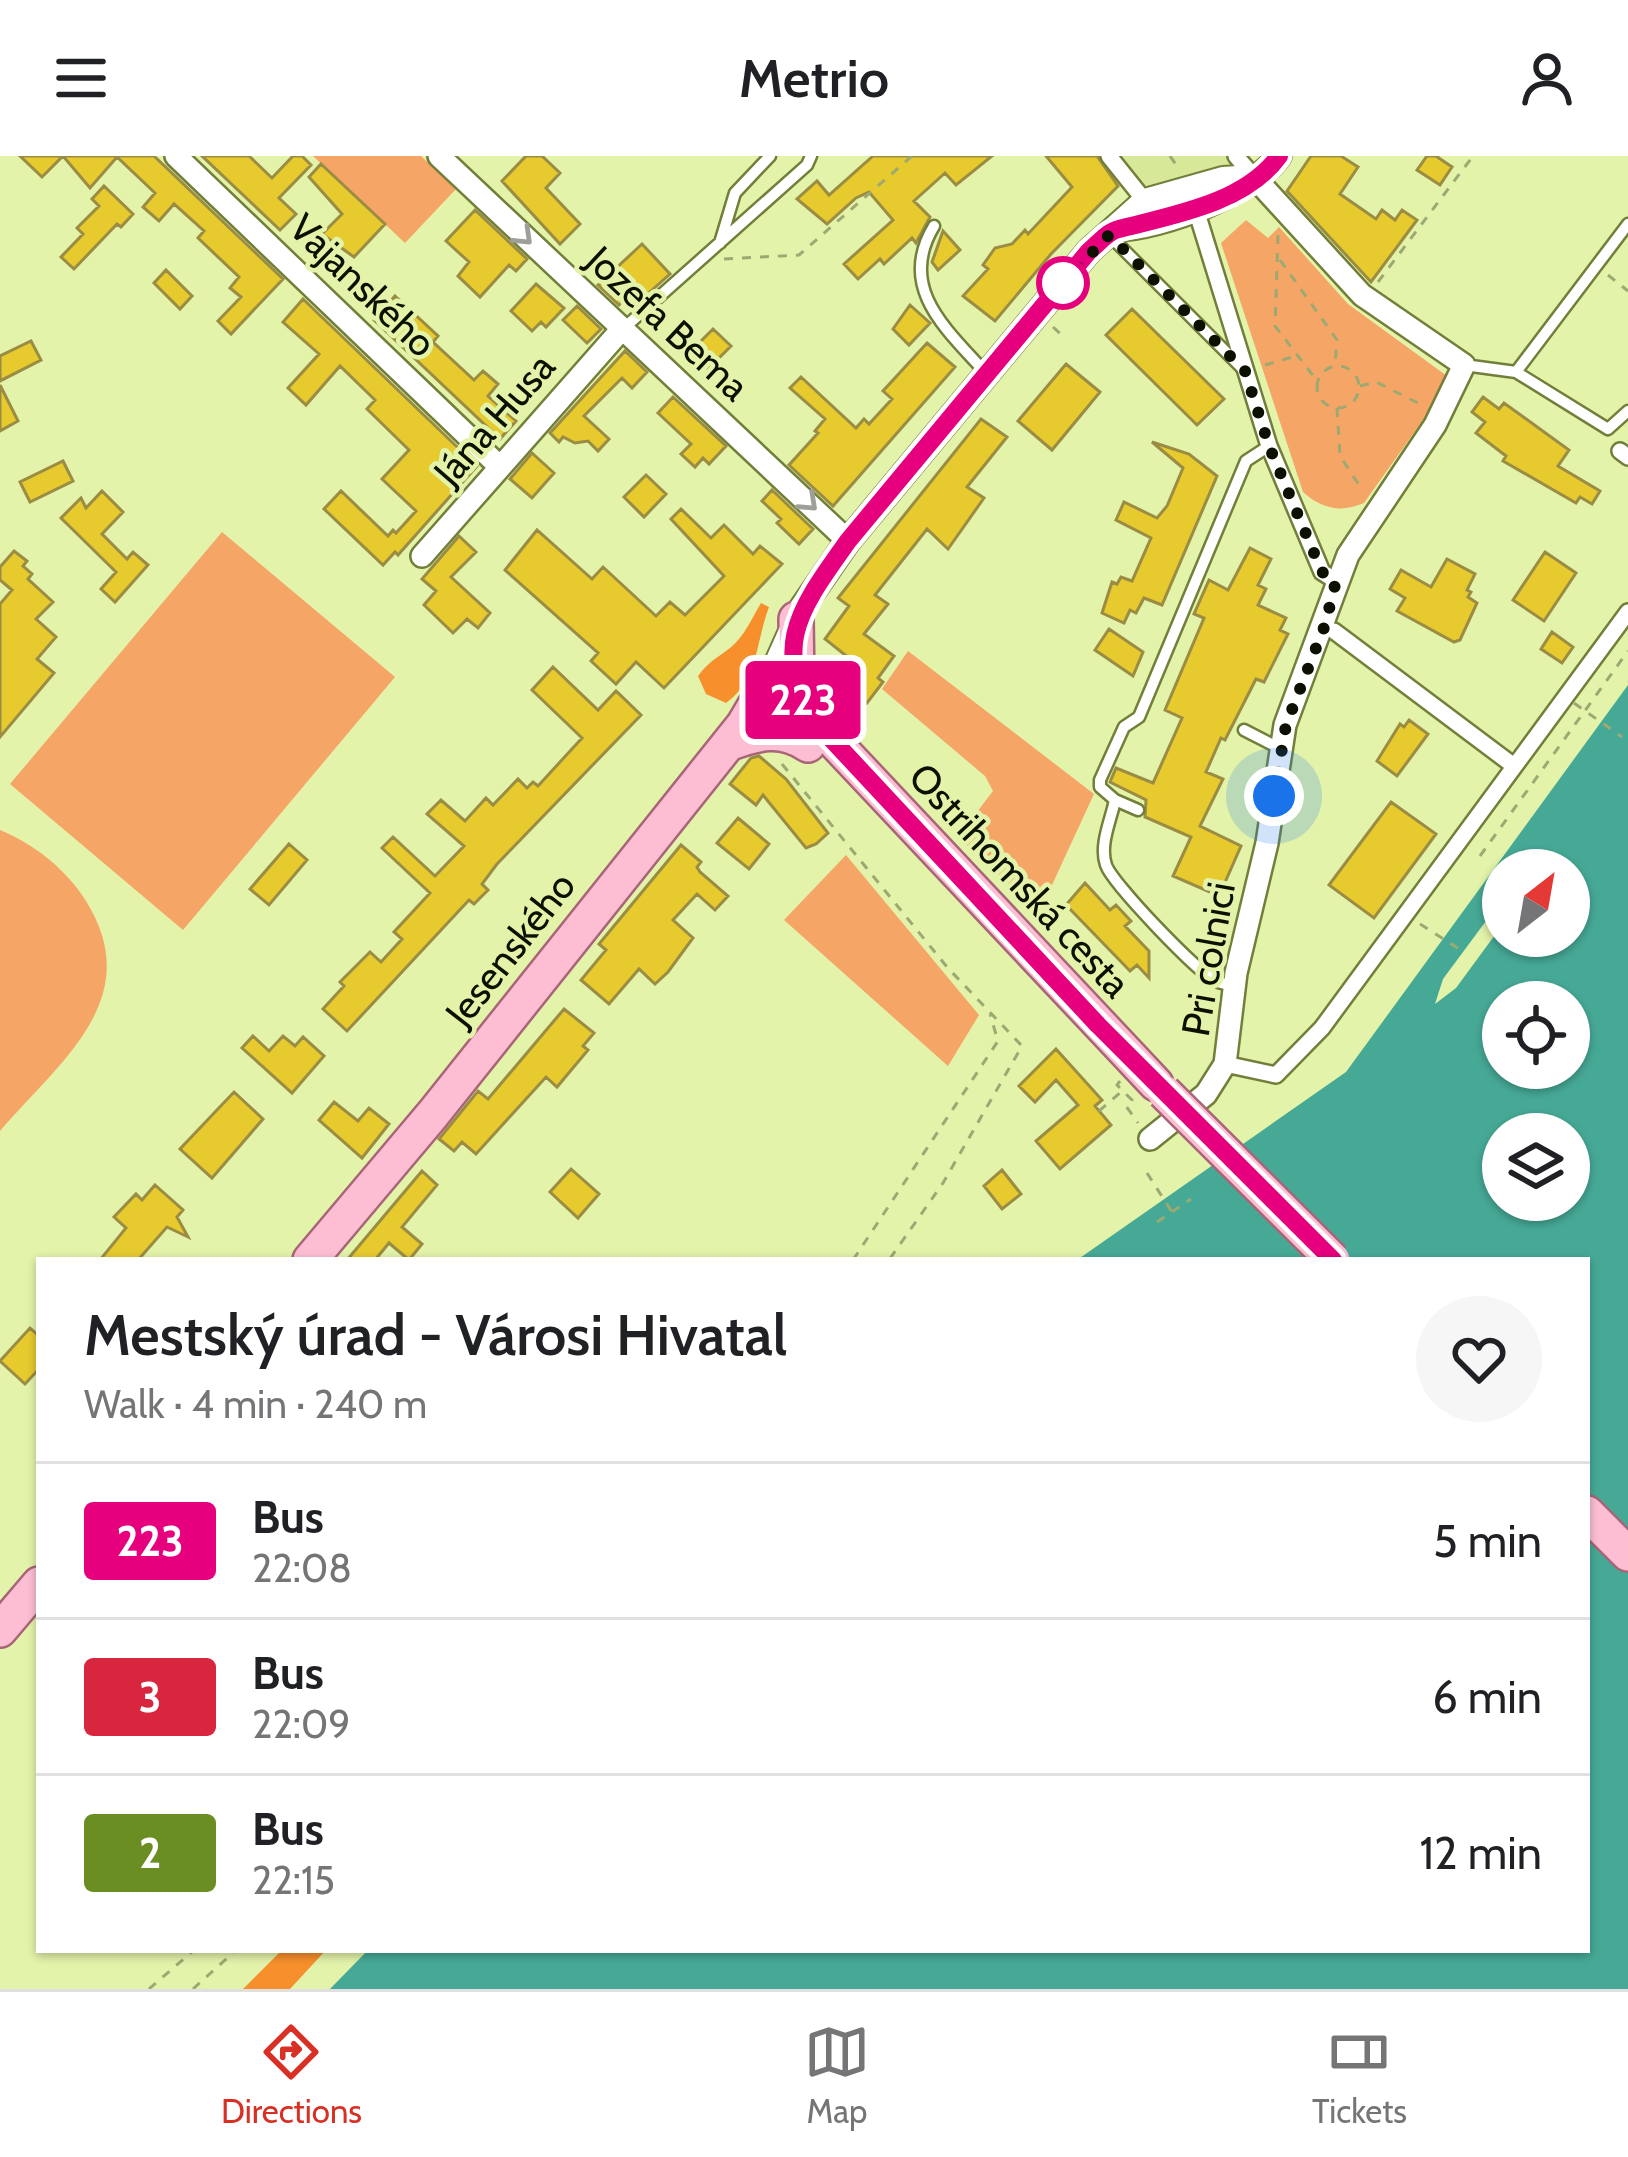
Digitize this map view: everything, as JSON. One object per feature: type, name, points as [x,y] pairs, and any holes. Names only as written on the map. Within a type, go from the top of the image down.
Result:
[{"type":"main road","points":[[796,620],[796,683],[804,747]]},
{"type":"main road","points":[[777,695],[804,747]]},
{"type":"main road","name":"Jesenského","points":[[313,1257],[433,1114],[728,744],[777,695]]},
{"type":"main road","points":[[728,744],[770,732],[795,736],[804,747]]},
{"type":"main road","name":"Ostrihomská cesta","points":[[804,747],[1330,1257]]},
{"type":"main road","points":[[1590,1516],[1628,1554]]},
{"type":"main road","points":[[0,1630],[36,1588]]},
{"type":"street","name":"Vajanského","points":[[176,156],[500,467]]},
{"type":"street","name":"Jozefa Bema","points":[[440,156],[848,541]]},
{"type":"street","points":[[1109,156],[1144,201]]},
{"type":"street","points":[[1236,156],[1362,295],[1464,364]]},
{"type":"street","points":[[1112,232],[1213,202],[1268,171],[1279,156]]},
{"type":"street","points":[[777,695],[796,620],[848,541],[1089,251],[1144,201],[1222,179],[1254,177]]},
{"type":"street","points":[[1197,213],[1269,446],[1322,572],[1336,581]]},
{"type":"street","name":"Jána Husa","points":[[422,556],[622,330]]},
{"type":"street","name":"Pri colnici","points":[[1150,1139],[1206,1094],[1225,1064],[1234,986],[1268,843],[1281,749],[1295,698],[1330,628],[1336,581],[1360,534],[1445,408],[1464,364]]},
{"type":"street","points":[[1225,1064],[1276,1075],[1322,1028],[1628,612]]},
{"type":"street","points":[[1330,628],[1514,766]]},
{"type":"lane","points":[[719,246],[735,193],[770,156]]},
{"type":"lane","points":[[622,330],[704,260],[807,165],[811,156]]},
{"type":"lane","points":[[1516,372],[1628,224]]},
{"type":"lane","points":[[934,226],[922,247],[920,267],[929,306],[987,374]]},
{"type":"lane","points":[[1112,232],[1245,371]]},
{"type":"lane","points":[[1464,364],[1516,372],[1600,427],[1614,427],[1628,411]]},
{"type":"lane","points":[[1138,809],[1115,800],[1100,787],[1100,780],[1124,727],[1138,717],[1246,461],[1269,446]]},
{"type":"lane","points":[[1244,730],[1281,749]]},
{"type":"lane","points":[[1115,800],[1103,850],[1116,883],[1200,969],[1216,982],[1234,986]]},
{"type":"path","points":[[704,260],[799,255],[912,156]]},
{"type":"path","points":[[1368,288],[1378,282],[1473,156]]},
{"type":"path","points":[[1279,221],[1275,326],[1318,382]]},
{"type":"path","points":[[1277,257],[1337,340],[1334,366]]},
{"type":"path","points":[[1597,266],[1628,291]]},
{"type":"path","points":[[1052,326],[1065,338]]},
{"type":"path","points":[[1245,371],[1297,355]]},
{"type":"path","points":[[1334,366],[1356,374],[1357,398],[1348,406],[1325,404],[1318,394],[1324,371],[1334,366]]},
{"type":"path","points":[[1360,386],[1376,382],[1432,410]]},
{"type":"path","points":[[1336,408],[1340,456],[1357,486],[1369,496]]},
{"type":"path","points":[[1480,856],[1628,651]]},
{"type":"path","points":[[1574,703],[1622,737]]},
{"type":"path","points":[[804,747],[946,967],[1022,1046],[943,1183],[891,1257]]},
{"type":"path","points":[[1414,920],[1464,952]]},
{"type":"path","points":[[855,1257],[998,1041],[990,1012]]},
{"type":"path","points":[[1100,1112],[1122,1090]]},
{"type":"path","points":[[1147,1173],[1172,1211]]},
{"type":"path","points":[[1157,1222],[1191,1199]]},
{"type":"path","points":[[149,1989],[191,1953]]},
{"type":"path","points":[[193,1989],[233,1953]]},
{"type":"shaded area","points":[[313,156],[421,156],[456,189],[405,243]]},
{"type":"shaded area","points":[[1101,156],[1245,156],[1248,160],[1144,189],[1125,186]]},
{"type":"shaded area","points":[[1246,220],[1268,238],[1279,227],[1348,304],[1447,376],[1448,385],[1364,503],[1332,508],[1303,492],[1221,243]]},
{"type":"shaded area","points":[[222,532],[395,677],[183,930],[10,784]]},
{"type":"shaded area","points":[[761,603],[769,607],[744,684],[726,703],[706,694],[698,676],[739,638]]},
{"type":"shaded area","points":[[908,651],[1094,794],[1039,913],[958,837],[993,791],[985,776],[882,689]]},
{"type":"shaded area","points":[[0,830],[48,859],[78,889],[102,936],[107,968],[101,998],[88,1026],[0,1131]]},
{"type":"shaded area","points":[[846,855],[979,1015],[948,1066],[784,920]]},
{"type":"shaded area","points":[[279,1953],[323,1953],[290,1989],[243,1989]]},
{"type":"water","points":[[1628,685],[1628,1989],[330,1989],[365,1953],[1590,1953],[1590,1257],[1081,1257],[1346,1072],[1482,885],[1482,957],[1590,957],[1590,849],[1508,849]]},
{"type":"pier","points":[[1482,926],[1482,953],[1456,988],[1435,1004],[1443,979]]},
{"type":"building","points":[[20,156],[63,156],[42,177]]},
{"type":"building","points":[[63,156],[154,156],[283,279],[231,334],[218,321],[241,297],[230,288],[239,277],[198,238],[204,231],[174,204],[159,221],[143,207],[155,193],[117,157],[90,188]]},
{"type":"building","points":[[202,156],[249,156],[272,178],[293,156],[302,156],[311,165],[279,198],[296,214],[280,230]]},
{"type":"building","points":[[526,156],[542,156],[560,173],[546,188],[580,224],[560,244],[502,181]]},
{"type":"building","points":[[873,156],[992,156],[956,185],[945,173],[914,201],[930,217],[916,243],[912,238],[884,264],[880,259],[858,279],[844,264],[893,220],[869,192],[827,224],[797,199],[817,181],[829,195]]},
{"type":"building","points":[[1046,156],[1097,156],[1118,186],[1051,254],[995,321],[963,296],[988,269],[983,265],[995,248],[1012,244],[1025,230],[1028,234],[1072,187]]},
{"type":"building","points":[[1311,156],[1341,156],[1358,167],[1340,194],[1376,219],[1382,210],[1395,220],[1402,210],[1417,220],[1371,282],[1287,191]]},
{"type":"building","points":[[1427,156],[1436,156],[1452,167],[1440,185],[1417,170]]},
{"type":"building","points":[[321,164],[385,224],[354,257],[322,234],[342,214],[309,177]]},
{"type":"building","points":[[104,186],[133,214],[74,269],[61,257],[83,234],[77,228],[99,206],[92,199]]},
{"type":"building","points":[[475,210],[527,259],[516,271],[509,265],[480,297],[458,276],[469,262],[446,241]]},
{"type":"building","points":[[943,231],[960,250],[938,270],[932,262]]},
{"type":"building","points":[[642,244],[670,274],[643,298],[636,289],[619,305],[598,285]]},
{"type":"building","points":[[166,270],[192,296],[180,309],[154,283]]},
{"type":"building","points":[[536,284],[564,308],[546,327],[541,322],[532,331],[511,311]]},
{"type":"building","points":[[395,296],[438,336],[433,342],[474,380],[483,371],[498,384],[488,396],[516,421],[500,439],[374,320]]},
{"type":"building","points":[[303,299],[477,466],[398,555],[395,552],[383,565],[324,509],[341,491],[388,536],[393,530],[396,533],[416,511],[382,479],[409,450],[367,409],[375,400],[340,366],[306,405],[288,388],[319,354],[283,322]]},
{"type":"building","points":[[910,305],[930,323],[909,345],[893,329]]},
{"type":"building","points":[[577,306],[601,329],[587,343],[563,320]]},
{"type":"building","points":[[1132,309],[1224,399],[1197,425],[1106,335]]},
{"type":"building","points":[[713,329],[731,346],[708,369],[690,352]]},
{"type":"building","points":[[31,341],[41,360],[0,381],[0,356]]},
{"type":"building","points":[[927,343],[955,367],[833,506],[789,465],[825,419],[790,388],[801,377],[856,428],[864,419],[869,424],[892,399],[883,391]]},
{"type":"building","points":[[625,351],[647,372],[632,388],[622,378],[584,416],[609,439],[598,451],[588,441],[575,443],[563,437],[559,442],[550,433]]},
{"type":"building","points":[[1066,364],[1100,392],[1052,450],[1018,421]]},
{"type":"building","points":[[0,385],[18,421],[0,431]]},
{"type":"building","points":[[673,397],[726,446],[709,464],[703,458],[695,467],[681,454],[691,444],[658,413]]},
{"type":"building","points":[[1483,397],[1499,409],[1504,403],[1569,450],[1558,466],[1600,491],[1592,504],[1580,497],[1576,503],[1503,461],[1506,456],[1476,433],[1485,422],[1472,412]]},
{"type":"building","points":[[981,419],[1007,437],[967,487],[984,498],[948,549],[927,529],[875,595],[888,604],[864,634],[894,656],[867,703],[839,682],[854,662],[825,639],[849,606],[838,598]]},
{"type":"building","points":[[1152,442],[1189,454],[1217,476],[1162,605],[1144,598],[1124,623],[1102,613],[1112,582],[1117,584],[1121,577],[1132,581],[1151,538],[1116,520],[1124,502],[1157,518],[1183,468]]},
{"type":"building","points":[[532,453],[554,473],[532,498],[510,479]]},
{"type":"building","points":[[63,461],[73,481],[30,502],[20,482]]},
{"type":"building","points":[[646,475],[666,494],[644,517],[624,497]]},
{"type":"building","points":[[772,490],[813,529],[799,544],[762,501]]},
{"type":"building","points":[[102,491],[123,512],[102,534],[127,559],[133,552],[148,565],[115,602],[101,589],[116,572],[61,518],[81,498],[86,508]]},
{"type":"building","points":[[681,509],[711,538],[724,525],[753,554],[760,546],[782,564],[664,688],[636,662],[616,684],[591,661],[598,653],[505,570],[537,530],[592,579],[603,567],[656,616],[670,602],[685,615],[724,576],[671,519]]},
{"type":"building","points":[[459,536],[476,552],[451,577],[490,613],[478,628],[467,619],[453,633],[424,605],[436,591],[422,579]]},
{"type":"building","points":[[1250,548],[1271,559],[1258,585],[1266,589],[1258,605],[1286,618],[1280,630],[1288,634],[1264,682],[1256,679],[1206,772],[1223,779],[1200,826],[1241,846],[1219,896],[1173,876],[1191,837],[1145,817],[1146,800],[1110,782],[1116,768],[1153,783],[1182,718],[1165,710],[1204,618],[1194,614],[1209,580],[1228,590]]},
{"type":"building","points":[[14,551],[27,561],[23,566],[32,574],[28,579],[53,602],[36,619],[56,637],[37,659],[54,673],[0,737],[0,604],[12,590],[0,580],[0,567]]},
{"type":"building","points":[[1545,552],[1576,573],[1544,621],[1513,600]]},
{"type":"building","points":[[1447,559],[1475,574],[1467,590],[1477,603],[1460,640],[1454,642],[1397,611],[1405,598],[1390,589],[1401,570],[1431,587]]},
{"type":"building","points":[[1109,629],[1143,652],[1133,676],[1095,650]]},
{"type":"building","points":[[1552,632],[1573,647],[1562,663],[1541,649]]},
{"type":"building","points":[[553,667],[598,710],[616,691],[641,715],[497,864],[482,884],[488,890],[474,904],[469,900],[347,1031],[323,1009],[344,986],[340,982],[370,952],[381,962],[402,939],[394,932],[430,893],[382,848],[393,837],[435,876],[464,846],[427,814],[441,800],[465,821],[486,798],[493,805],[518,779],[527,788],[533,782],[538,786],[582,738],[532,690]]},
{"type":"building","points":[[1409,720],[1428,734],[1397,776],[1377,761],[1400,724],[1404,727]]},
{"type":"building","points":[[759,756],[786,779],[828,833],[816,844],[806,848],[763,795],[756,805],[730,784],[751,758]]},
{"type":"building","points":[[1391,802],[1436,834],[1374,918],[1329,885]]},
{"type":"building","points":[[738,818],[769,844],[749,869],[717,843]]},
{"type":"building","points":[[289,844],[307,860],[269,905],[250,889]]},
{"type":"building","points":[[681,845],[701,862],[700,872],[728,896],[715,910],[697,894],[673,920],[693,938],[668,972],[655,984],[639,969],[609,1004],[581,980],[606,950],[599,944]]},
{"type":"building","points":[[1085,883],[1110,910],[1116,905],[1131,921],[1125,926],[1149,951],[1149,978],[1137,965],[1130,971],[1066,905]]},
{"type":"building","points":[[564,1009],[594,1033],[583,1046],[588,1050],[557,1087],[546,1077],[476,1154],[462,1142],[454,1151],[439,1139],[478,1091],[488,1099]]},
{"type":"building","points":[[253,1036],[269,1051],[283,1036],[295,1046],[303,1037],[324,1056],[292,1093],[242,1048]]},
{"type":"building","points":[[1056,1049],[1102,1100],[1095,1106],[1111,1125],[1060,1169],[1036,1141],[1078,1105],[1056,1080],[1035,1102],[1019,1086]]},
{"type":"building","points":[[234,1092],[263,1119],[212,1178],[180,1149]]},
{"type":"building","points":[[334,1102],[358,1121],[369,1108],[389,1124],[362,1158],[319,1120]]},
{"type":"building","points":[[571,1169],[599,1194],[578,1218],[550,1192]]},
{"type":"building","points":[[1002,1170],[1021,1194],[1002,1209],[984,1186]]},
{"type":"building","points":[[422,1171],[437,1185],[402,1227],[422,1244],[411,1257],[389,1243],[377,1257],[350,1257]]},
{"type":"building","points":[[155,1185],[183,1210],[177,1217],[188,1237],[167,1227],[141,1257],[102,1257],[126,1228],[114,1217],[136,1194],[142,1200]]},
{"type":"building","points":[[30,1328],[36,1333],[36,1372],[25,1384],[0,1361]]},
{"type":"bus line","name":"223","points":[[1279,156],[1268,171],[1231,194],[1173,216],[1116,229],[1089,251],[848,541],[814,589],[796,620],[795,668],[802,698],[824,731],[1098,1025],[1330,1257]]},
{"type":"route","points":[[1063,283],[1109,235],[1245,371],[1269,446],[1322,572],[1336,581],[1325,625],[1286,725],[1274,796]]}]
